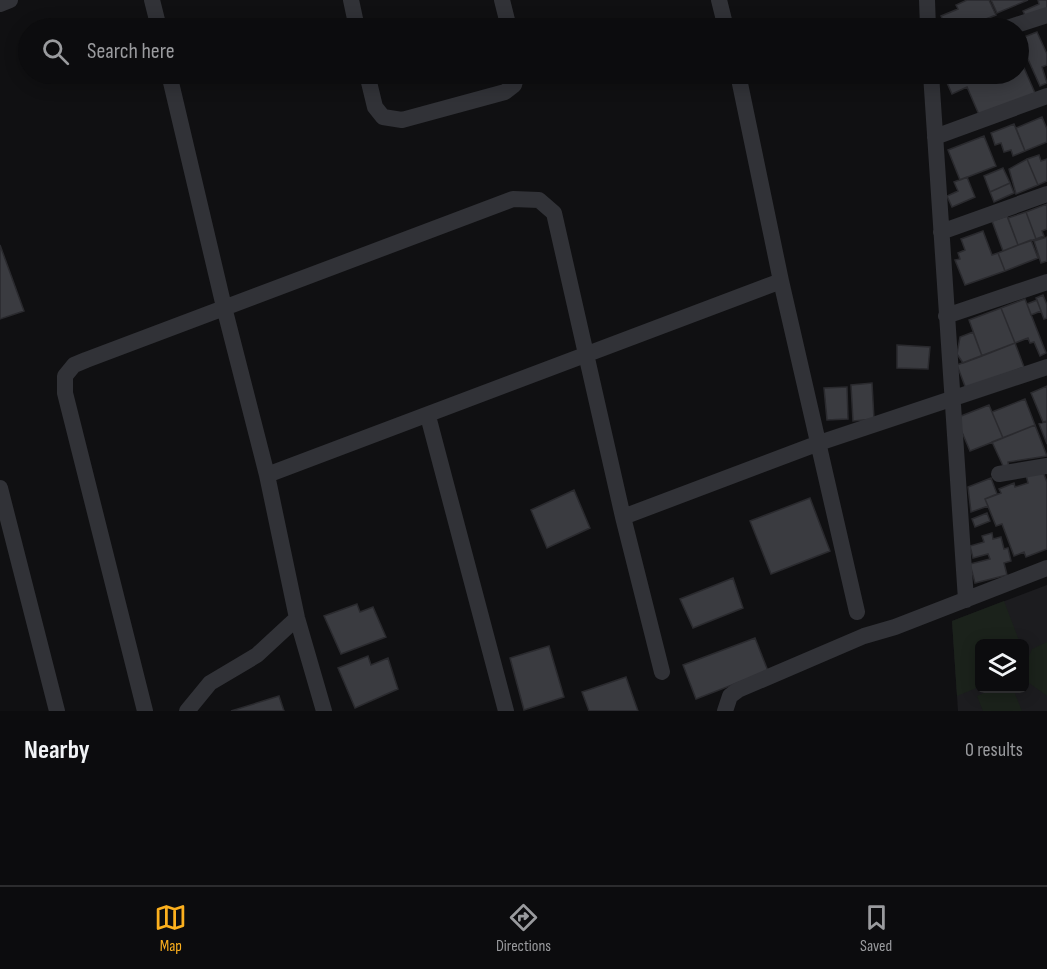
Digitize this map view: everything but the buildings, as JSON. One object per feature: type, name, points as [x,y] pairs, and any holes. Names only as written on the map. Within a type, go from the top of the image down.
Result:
[{"type":"street","points":[[0,4],[10,0]]},
{"type":"street","points":[[152,0],[156,18]]},
{"type":"street","points":[[351,0],[355,18]]},
{"type":"street","points":[[502,0],[506,18]]},
{"type":"street","points":[[719,0],[724,18]]},
{"type":"street","points":[[927,0],[928,18]]},
{"type":"street","points":[[1029,21],[1047,15]]},
{"type":"street","points":[[171,84],[224,307],[267,475],[297,618],[324,711]]},
{"type":"street","points":[[369,84],[375,107],[383,117],[402,120],[505,92],[514,84]]},
{"type":"street","points":[[740,84],[857,612]]},
{"type":"street","points":[[932,84],[966,600]]},
{"type":"street","points":[[935,137],[1047,96]]},
{"type":"street","points":[[941,232],[1047,194]]},
{"type":"street","points":[[145,711],[65,393],[65,376],[74,365],[86,360],[513,199],[539,200],[554,213],[623,517],[662,672]]},
{"type":"street","points":[[267,475],[782,281]]},
{"type":"street","points":[[946,316],[1047,282]]},
{"type":"street","points":[[623,517],[819,443],[1047,367]]},
{"type":"street","points":[[428,416],[506,711]]},
{"type":"street","points":[[999,474],[1047,466]]},
{"type":"street","points":[[1,498],[57,711]]},
{"type":"street","points":[[725,711],[730,696],[738,690],[864,636],[895,627],[1047,568]]},
{"type":"street","points":[[187,711],[210,683],[256,655],[297,618]]},
{"type":"shaded area","points":[[1047,585],[1047,711],[958,711],[952,621]]},
{"type":"shaded area","points":[[1004,601],[1018,639],[975,639],[975,689],[957,696],[952,621]]},
{"type":"shaded area","points":[[1047,642],[1047,696],[1029,683],[1029,657],[1032,649]]},
{"type":"shaded area","points":[[984,693],[1015,693],[1022,711],[983,711],[977,696]]}]
